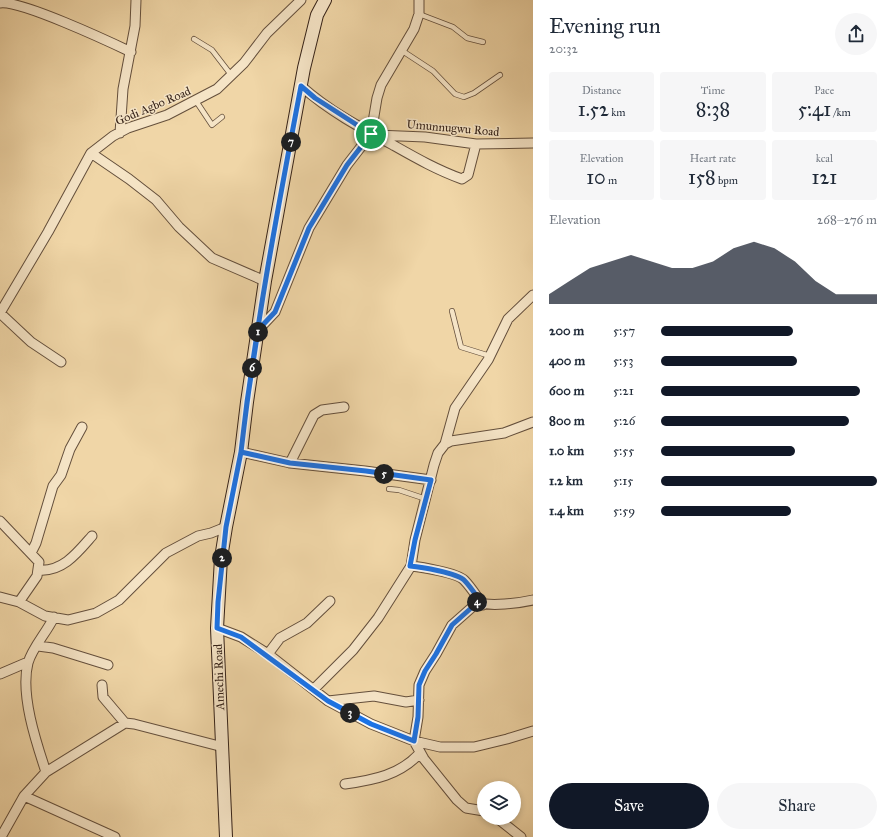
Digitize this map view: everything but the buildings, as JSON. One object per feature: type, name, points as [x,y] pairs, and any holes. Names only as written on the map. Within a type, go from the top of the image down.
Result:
[{"type":"main road","name":"Amechi Road","points":[[226,837],[217,628],[220,573],[226,527],[241,452],[265,281],[308,47],[318,15],[325,0]]},
{"type":"street","points":[[0,3],[4,0],[24,2],[44,10],[131,52]]},
{"type":"street","points":[[120,133],[123,89],[131,52],[136,0]]},
{"type":"street","name":"Godi Agbo Road","points":[[1,309],[48,232],[91,153],[113,136],[128,128],[167,115],[211,93],[232,76],[267,33],[301,0]]},
{"type":"street","points":[[258,330],[275,312],[309,228],[347,165],[371,134],[377,98],[381,85],[414,29],[419,14],[419,0]]},
{"type":"street","points":[[301,86],[315,98],[371,134],[437,170],[462,178],[468,175],[476,144]]},
{"type":"street","name":"Umunnugwu Road","points":[[371,134],[425,137],[476,144],[533,142]]},
{"type":"street","points":[[91,153],[156,200],[179,227],[212,258],[265,281]]},
{"type":"street","points":[[314,689],[352,650],[378,618],[410,566],[434,465],[438,453],[445,444],[455,408],[490,356],[508,320],[533,295]]},
{"type":"street","points":[[1,309],[31,342],[61,362]]},
{"type":"street","points":[[290,463],[314,415],[322,410],[344,407]]},
{"type":"street","points":[[445,444],[451,441],[504,433],[533,422]]},
{"type":"street","points":[[31,553],[36,543],[53,486],[61,476],[82,427]]},
{"type":"street","points":[[241,452],[290,463],[431,480]]},
{"type":"street","points":[[0,521],[39,562],[39,570],[36,578],[19,602]]},
{"type":"street","points":[[0,597],[19,602],[45,616],[68,620],[96,613],[119,600],[166,553],[198,536],[212,533],[226,527]]},
{"type":"street","points":[[39,570],[48,571],[59,566],[77,554],[92,536]]},
{"type":"street","points":[[410,566],[424,567],[455,575],[463,579],[483,605]]},
{"type":"street","points":[[477,810],[466,808],[457,800],[420,753],[414,741],[419,700],[419,685],[425,671],[452,625],[478,602],[483,605],[490,603],[516,603],[533,600]]},
{"type":"street","points":[[268,654],[280,638],[307,623],[330,601]]},
{"type":"street","points":[[46,772],[27,694],[28,662],[54,617]]},
{"type":"street","points":[[217,628],[241,637],[268,654],[328,701],[371,724],[414,741],[440,747],[474,747],[507,740],[533,731]]},
{"type":"street","points":[[38,646],[53,648],[108,665]]},
{"type":"street","points":[[0,674],[28,662]]},
{"type":"street","points":[[102,685],[103,697],[125,723]]},
{"type":"street","points":[[328,701],[374,696],[406,702],[419,700]]},
{"type":"street","points":[[1,837],[24,796],[46,772],[125,723],[223,747]]},
{"type":"street","points":[[345,784],[375,780],[396,772],[410,764],[420,753]]},
{"type":"street","points":[[24,796],[115,837]]},
{"type":"street","points":[[506,825],[522,837]]},
{"type":"lane","points":[[419,14],[453,27],[467,38],[483,42]]},
{"type":"lane","points":[[194,39],[212,50],[232,76]]},
{"type":"lane","points":[[401,50],[433,71],[455,94],[464,96],[474,93],[500,75]]},
{"type":"lane","points":[[196,101],[212,125],[222,117]]},
{"type":"lane","points":[[452,311],[461,347],[490,356]]},
{"type":"lane","points":[[389,489],[399,490],[426,499]]},
{"type":"route","points":[[371,134],[347,165],[309,228],[296,256],[286,288],[275,312],[269,319],[258,330],[247,402],[241,452],[226,527],[218,602],[217,628],[241,637],[268,654],[328,701],[371,724],[414,741],[418,717],[419,685],[425,671],[452,625],[460,616],[478,602],[483,605],[463,579],[455,575],[441,573],[424,567],[410,566],[415,540],[431,480],[290,463],[241,452],[247,402],[265,281],[301,86],[315,98],[356,126],[371,134]]}]
